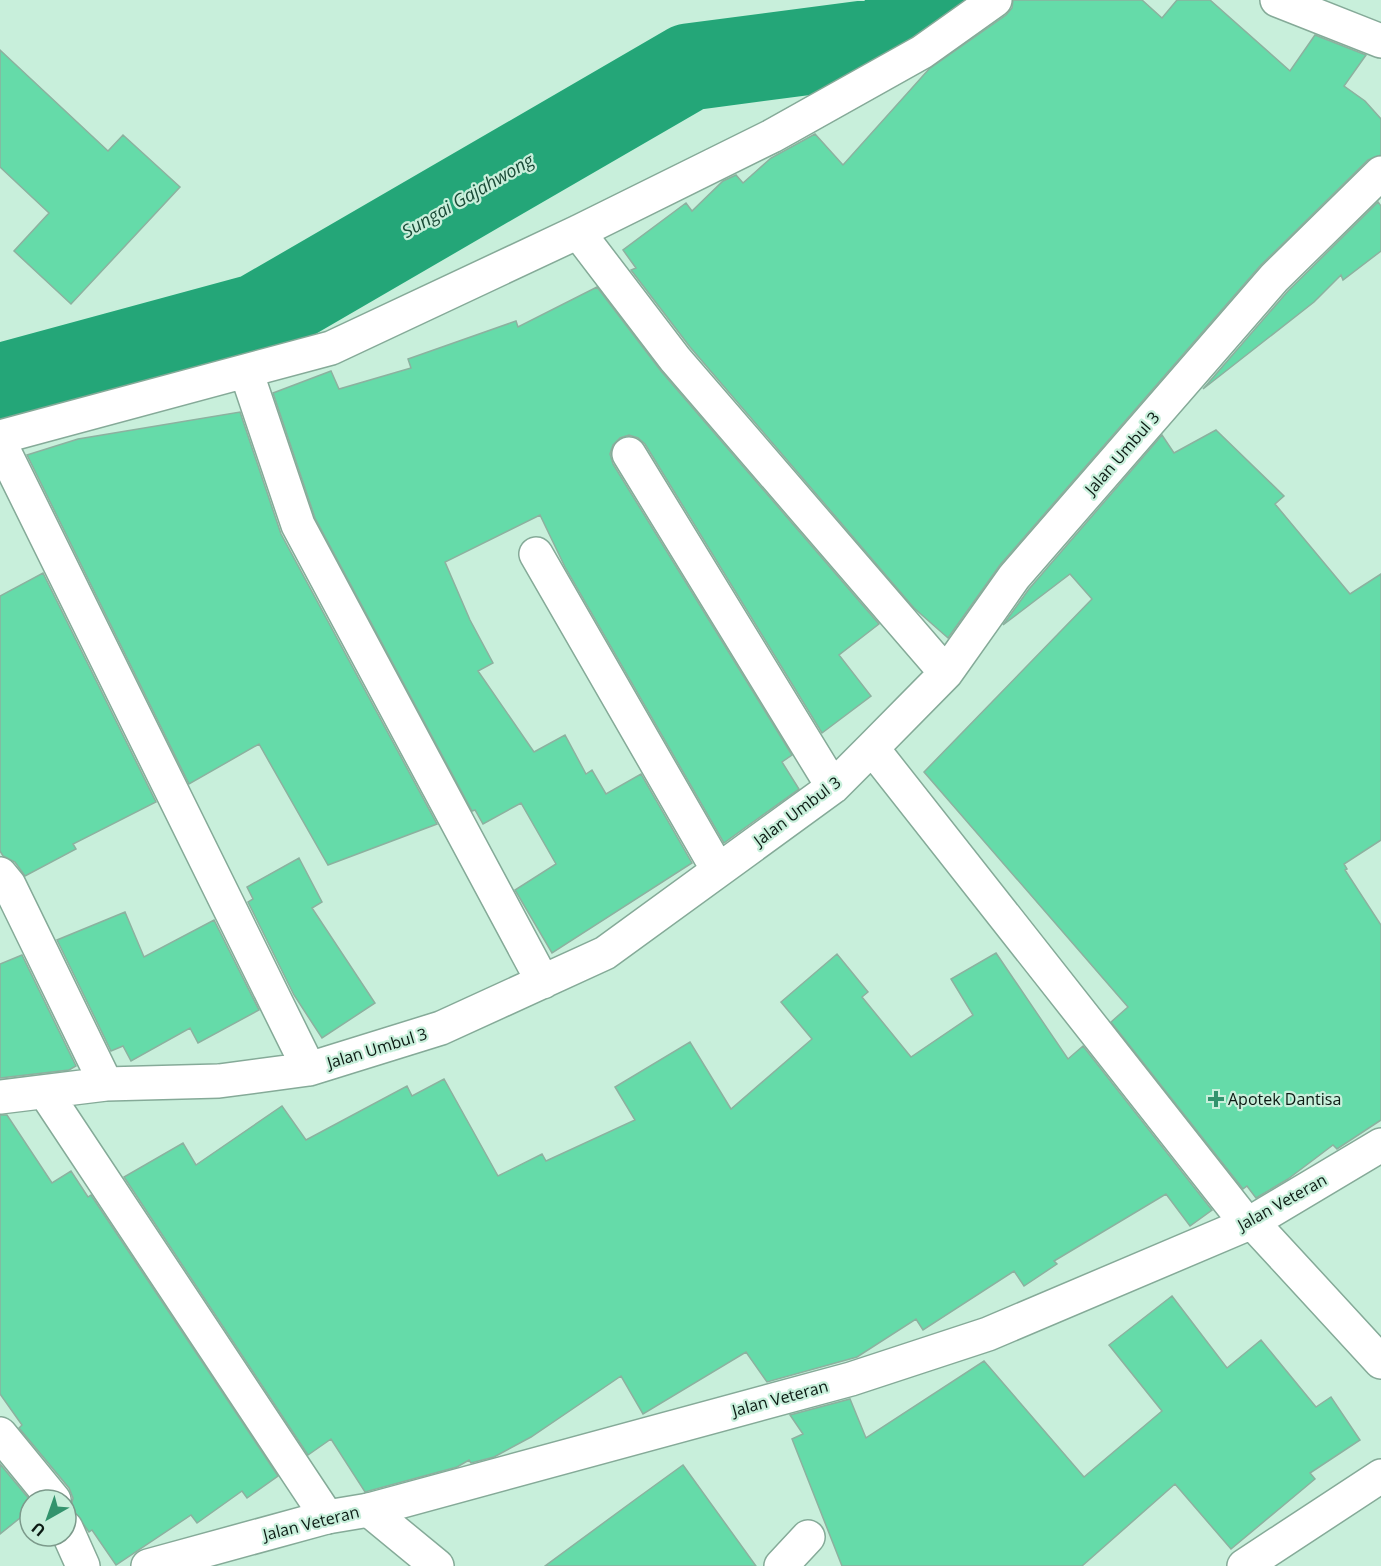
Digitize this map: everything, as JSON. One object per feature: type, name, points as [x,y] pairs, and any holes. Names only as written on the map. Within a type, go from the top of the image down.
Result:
[{"type":"street","points":[[0,437],[331,348],[578,232],[772,136],[922,52],[995,0]]},
{"type":"street","points":[[1277,0],[1381,41]]},
{"type":"street","name":"Jalan Umbul 3","points":[[0,1097],[106,1084],[219,1081],[309,1069],[441,1028],[605,953],[833,787],[872,748],[946,673],[1014,577],[1274,278],[1381,173]]},
{"type":"street","points":[[578,232],[675,360],[946,673]]},
{"type":"street","points":[[246,370],[298,525],[543,982]]},
{"type":"street","points":[[0,443],[309,1069]]},
{"type":"street","points":[[629,454],[833,787]]},
{"type":"street","points":[[536,554],[718,870]]},
{"type":"street","points":[[872,748],[1250,1223],[1381,1362]]},
{"type":"street","points":[[0,874],[9,885],[106,1084]]},
{"type":"street","points":[[45,1092],[327,1517]]},
{"type":"street","name":"Jalan Veteran","points":[[148,1566],[327,1517],[369,1510],[851,1379],[988,1334],[1250,1223],[1381,1145]]},
{"type":"street","points":[[0,1434],[44,1488]]},
{"type":"street","points":[[1244,1566],[1381,1476]]},
{"type":"street","points":[[369,1510],[438,1566]]},
{"type":"street","points":[[781,1566],[808,1537]]},
{"type":"street","points":[[75,1548],[83,1566]]},
{"type":"building","points":[[1013,0],[1142,0],[1162,18],[1177,0],[1210,0],[1290,71],[1315,35],[1366,55],[1344,86],[1365,101],[1381,119],[1381,155],[1368,160],[1260,266],[1000,565],[948,638],[914,608],[690,347],[631,270],[636,268],[623,250],[686,203],[692,211],[723,181],[736,175],[743,183],[771,158],[815,134],[843,165],[929,69],[1006,15],[1012,8]]},
{"type":"building","points":[[0,50],[108,151],[123,135],[180,187],[71,304],[14,251],[49,213],[0,167]]},
{"type":"building","points":[[1378,202],[1381,206],[1381,251],[1343,280],[1341,275],[1314,302],[1203,389],[1288,291]]},
{"type":"building","points":[[597,287],[661,371],[879,624],[839,655],[871,696],[822,733],[645,444],[629,435],[620,438],[613,445],[610,454],[613,464],[792,755],[782,762],[799,789],[724,843],[565,567],[540,515],[445,562],[470,620],[493,663],[478,671],[534,752],[565,735],[586,774],[592,770],[606,794],[641,774],[692,863],[552,953],[515,890],[556,864],[521,803],[483,824],[475,810],[472,811],[315,518],[273,393],[331,371],[339,389],[411,368],[408,359],[516,321],[518,327]]},
{"type":"building","points":[[240,412],[281,534],[437,824],[328,865],[259,744],[189,784],[27,455],[78,439]]},
{"type":"building","points":[[1216,430],[1284,496],[1275,504],[1350,594],[1381,574],[1381,840],[1344,864],[1347,869],[1345,870],[1381,925],[1381,1120],[1337,1149],[1333,1145],[1288,1179],[1256,1198],[1247,1186],[1243,1189],[1111,1022],[1128,1007],[924,772],[1092,599],[1070,574],[1003,625],[1029,589],[1162,435],[1174,453]]},
{"type":"building","points":[[43,573],[156,802],[73,844],[76,849],[25,876],[15,862],[3,856],[0,851],[0,596]]},
{"type":"building","points":[[299,858],[322,902],[312,908],[375,1003],[322,1038],[294,995],[248,902],[253,899],[247,887]]},
{"type":"building","points":[[125,912],[144,957],[214,920],[259,1010],[198,1043],[190,1028],[131,1061],[123,1046],[111,1051],[57,940]]},
{"type":"building","points":[[996,953],[1068,1059],[1083,1046],[1212,1210],[1190,1226],[1166,1194],[1054,1261],[1057,1264],[1024,1286],[1014,1271],[923,1330],[916,1319],[857,1357],[767,1382],[746,1352],[643,1414],[621,1376],[531,1437],[494,1457],[471,1463],[469,1460],[457,1467],[365,1492],[331,1439],[308,1455],[124,1177],[183,1143],[196,1165],[282,1106],[306,1140],[407,1086],[412,1096],[444,1079],[498,1176],[542,1154],[546,1161],[635,1120],[615,1087],[690,1042],[731,1109],[812,1039],[781,1002],[837,954],[868,992],[862,997],[911,1057],[973,1015],[951,979]]},
{"type":"building","points":[[22,955],[76,1066],[69,1070],[0,1078],[0,964]]},
{"type":"building","points":[[0,1115],[7,1115],[52,1183],[71,1171],[88,1197],[91,1195],[278,1476],[247,1498],[242,1491],[197,1523],[191,1515],[116,1565],[92,1530],[89,1532],[78,1517],[78,1488],[69,1488],[19,1428],[22,1425],[0,1394]]},
{"type":"building","points":[[1172,1296],[1227,1368],[1261,1340],[1316,1407],[1331,1397],[1360,1440],[1310,1473],[1315,1479],[1231,1549],[1175,1484],[1082,1566],[842,1566],[792,1439],[803,1434],[790,1415],[850,1399],[866,1438],[984,1361],[1084,1477],[1162,1411],[1109,1345]]},
{"type":"building","points":[[0,1464],[20,1488],[18,1488],[18,1520],[0,1534]]},
{"type":"building","points":[[683,1465],[756,1566],[545,1566],[636,1499]]},
{"type":"waterway","name":"Sungai Gajahwong","points":[[0,387],[258,317],[689,67],[887,41],[923,0]]},
{"type":"place","name":"Apotek Dantisa","points":[[1216,1099]]}]
